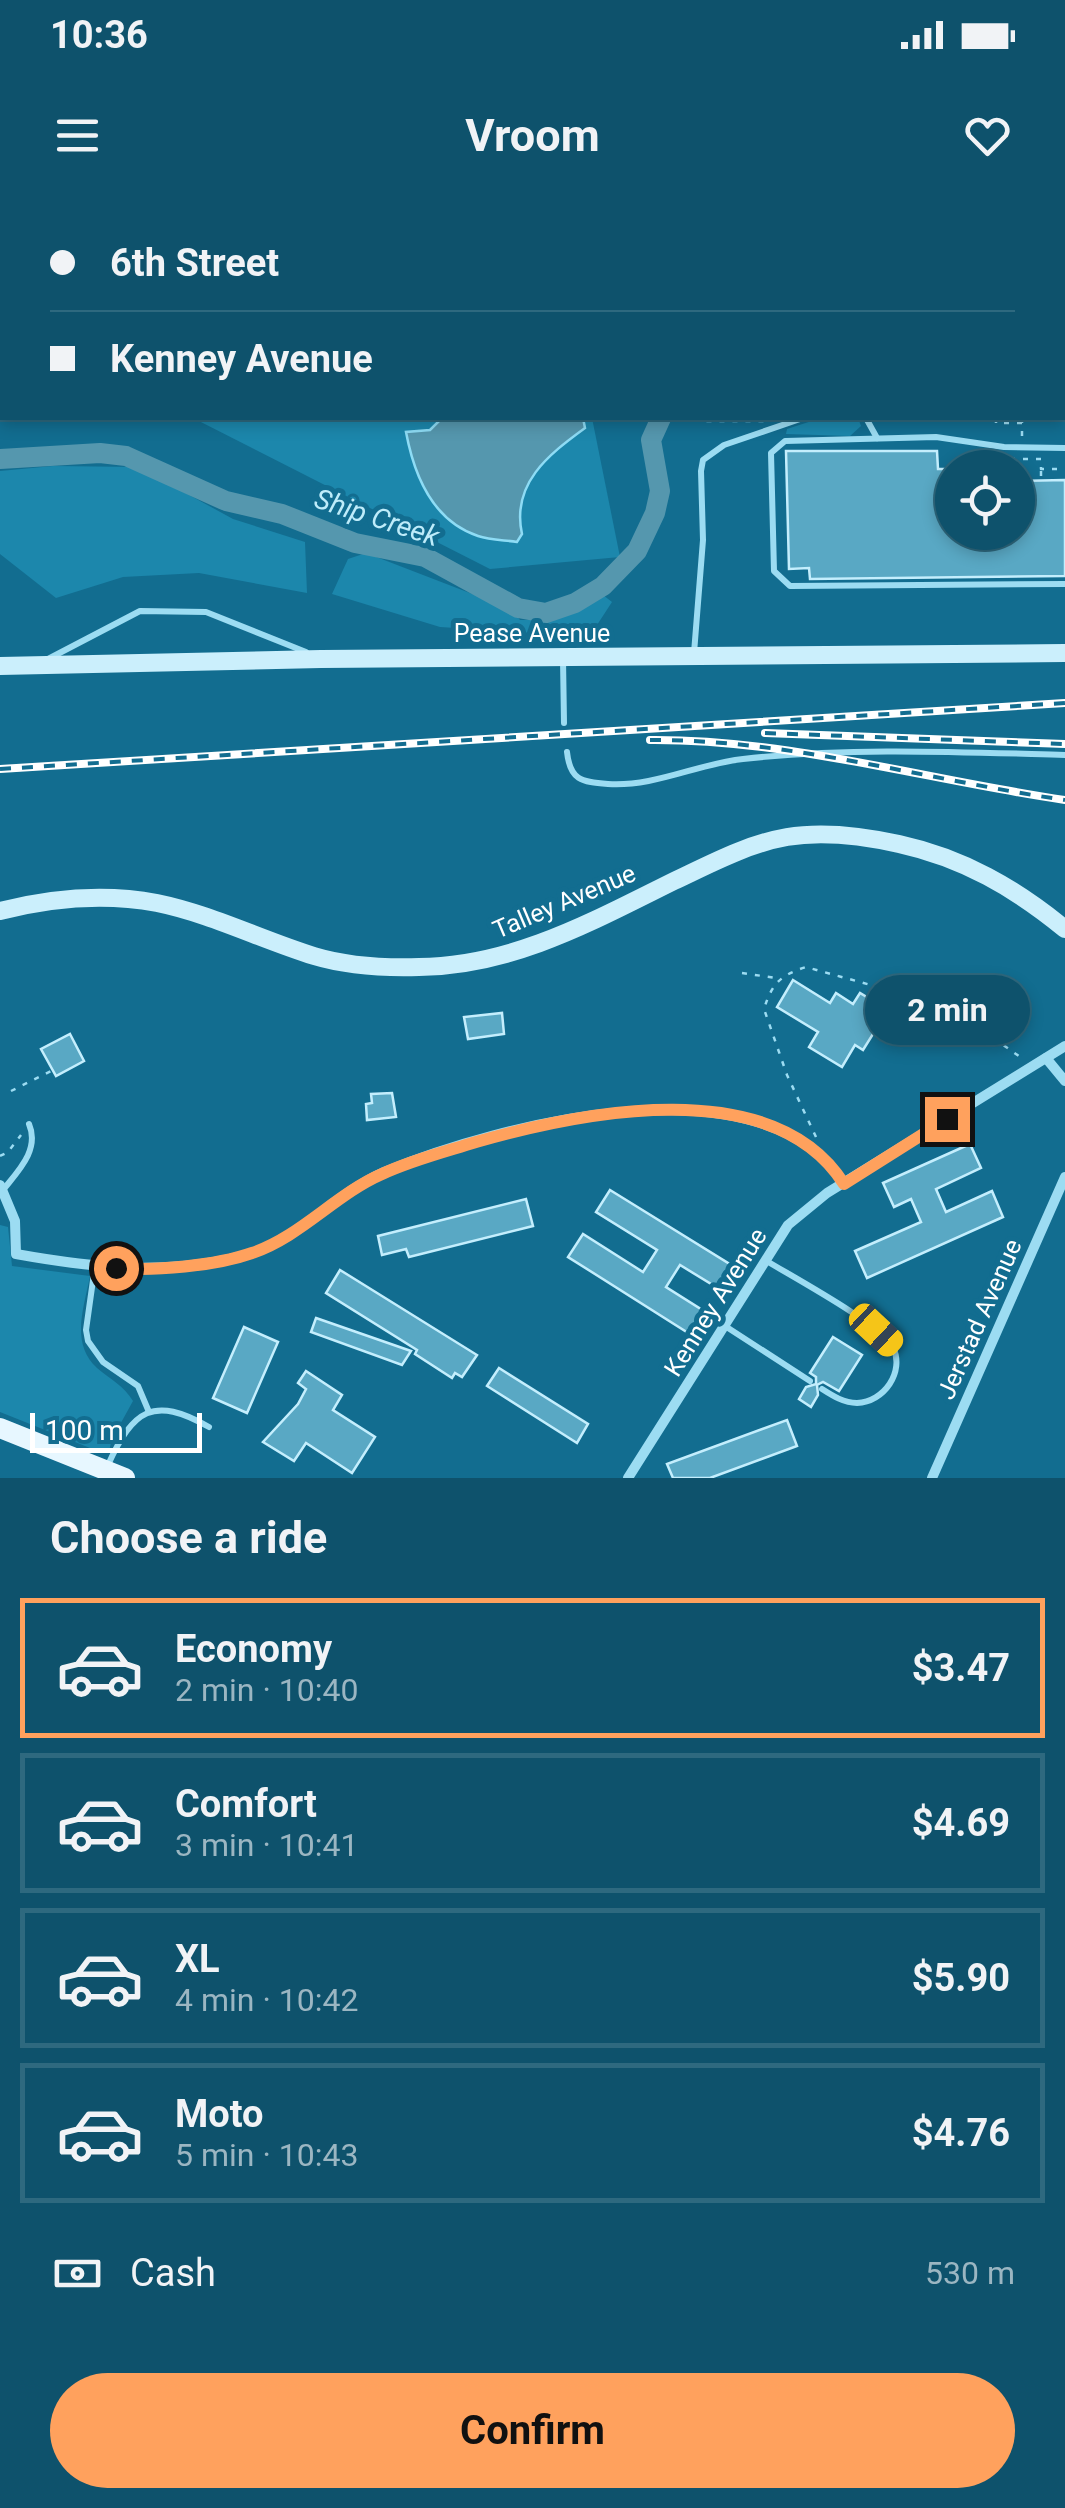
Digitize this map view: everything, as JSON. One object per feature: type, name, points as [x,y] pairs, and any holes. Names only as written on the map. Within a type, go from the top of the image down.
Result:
[{"type":"main road","points":[[0,1428],[111,1476]]},
{"type":"street","name":"Pease Avenue","points":[[0,666],[321,658],[1060,651]]},
{"type":"street","name":"Talley Avenue","points":[[0,911],[86,897],[127,899],[186,910],[317,957],[388,967],[463,964],[504,956],[564,934],[725,856],[766,842],[807,835],[886,841],[956,860],[993,877],[1065,929]]},
{"type":"street","name":"Kenney Avenue","points":[[628,1478],[798,1215],[1065,1046]]},
{"type":"street","points":[[1046,1058],[1065,1081]]},
{"type":"street","points":[[2,1187],[15,1220],[16,1254],[138,1270],[250,1254],[384,1172],[504,1134],[597,1114],[656,1108],[734,1117],[789,1134],[818,1151],[844,1184]]},
{"type":"street","name":"Jerstad Avenue","points":[[932,1478],[1065,1177]]},
{"type":"lane","points":[[694,656],[703,540],[704,460],[724,445],[797,420]]},
{"type":"lane","points":[[867,420],[877,438]]},
{"type":"lane","points":[[1065,448],[1004,447],[936,437],[877,438],[785,441],[771,453],[774,571],[790,586],[1065,584]]},
{"type":"lane","points":[[37,665],[140,611],[206,612],[321,658]]},
{"type":"lane","points":[[563,658],[564,724]]},
{"type":"lane","points":[[567,752],[569,770],[574,776],[609,784],[665,779],[743,759],[925,750],[1065,755]]},
{"type":"lane","points":[[2,1187],[30,1150],[34,1141],[30,1127]]},
{"type":"lane","points":[[766,1260],[876,1330],[892,1345],[897,1360],[894,1378],[876,1398],[860,1403],[840,1400],[822,1389]]},
{"type":"lane","points":[[96,1266],[86,1330],[88,1342],[103,1362],[138,1386],[150,1412]]},
{"type":"lane","points":[[724,1325],[810,1381]]},
{"type":"lane","points":[[111,1476],[129,1424],[150,1412],[174,1410],[209,1427]]},
{"type":"path","points":[[699,420],[772,420]]},
{"type":"path","points":[[996,420],[1022,420],[1022,438]]},
{"type":"path","points":[[1035,459],[1041,459],[1042,481]]},
{"type":"path","points":[[1042,469],[1065,469]]},
{"type":"path","points":[[742,973],[778,978],[806,967],[935,1003],[1033,1066]]},
{"type":"path","points":[[778,978],[764,1008],[787,1075],[815,1133],[818,1151]]},
{"type":"path","points":[[11,1092],[51,1071]]},
{"type":"path","points":[[0,1156],[30,1127]]},
{"type":"shaded area","points":[[197,420],[592,420],[620,557],[490,569]]},
{"type":"shaded area","points":[[440,420],[583,420],[585,428],[546,460],[527,486],[520,516],[522,534],[517,542],[462,529],[438,508],[420,480],[406,432],[430,430]]},
{"type":"shaded area","points":[[815,420],[859,420],[861,426],[850,436],[786,434],[787,429]]},
{"type":"shaded area","points":[[53,466],[138,467],[233,519],[305,542],[307,593],[199,573],[123,577],[56,598],[0,554],[0,471]]},
{"type":"shaded area","points":[[366,553],[511,609],[520,620],[564,615],[603,595],[612,602],[597,625],[533,633],[440,627],[332,594],[348,559]]},
{"type":"shaded area","points":[[0,1225],[8,1227],[12,1266],[90,1276],[81,1325],[84,1348],[97,1368],[133,1401],[109,1451],[100,1452],[0,1412]]},
{"type":"building","points":[[786,451],[935,451],[935,550],[1035,550],[1035,481],[1065,480],[1065,576],[810,579],[809,568],[789,569]]},
{"type":"building","points":[[793,980],[830,1003],[836,993],[853,1004],[860,993],[888,1010],[863,1050],[855,1045],[842,1067],[809,1047],[818,1032],[777,1007]]},
{"type":"building","points":[[502,1013],[504,1034],[468,1039],[464,1017]]},
{"type":"building","points":[[70,1034],[84,1061],[56,1076],[41,1049]]},
{"type":"building","points":[[392,1093],[396,1117],[367,1120],[366,1104],[372,1103],[371,1094]]},
{"type":"building","points":[[970,1144],[981,1168],[936,1189],[946,1212],[992,1191],[1003,1217],[867,1278],[855,1251],[921,1222],[911,1199],[894,1207],[883,1183]]},
{"type":"building","points":[[610,1190],[736,1268],[721,1290],[680,1265],[666,1287],[707,1313],[693,1336],[568,1257],[583,1234],[643,1272],[657,1250],[596,1212]]},
{"type":"building","points":[[526,1199],[533,1226],[409,1257],[406,1249],[382,1255],[378,1236]]},
{"type":"building","points":[[340,1270],[477,1355],[462,1377],[455,1373],[452,1378],[415,1354],[417,1350],[326,1293]]},
{"type":"building","points":[[316,1318],[411,1351],[402,1365],[311,1332]]},
{"type":"building","points":[[244,1327],[278,1342],[247,1413],[213,1398]]},
{"type":"building","points":[[833,1337],[862,1355],[839,1391],[823,1382],[817,1385],[818,1395],[811,1407],[799,1399],[806,1387],[816,1384],[816,1377],[810,1373]]},
{"type":"building","points":[[499,1368],[588,1424],[577,1443],[487,1386]]},
{"type":"building","points":[[306,1371],[342,1395],[333,1410],[375,1437],[352,1473],[306,1443],[294,1461],[263,1442],[298,1404],[306,1389],[298,1383]]},
{"type":"building","points":[[787,1420],[797,1446],[710,1478],[673,1478],[667,1464]]},
{"type":"waterway","name":"Ship Creek","points":[[0,459],[100,453],[126,456],[226,501],[282,514],[355,543],[425,557],[518,608],[546,613],[575,603],[603,586],[637,551],[655,513],[660,491],[651,440],[660,420]]},
{"type":"railway","points":[[0,769],[1065,703]]},
{"type":"railway","points":[[765,733],[1065,744]]},
{"type":"railway","points":[[650,740],[702,741],[806,753],[1065,800]]},
{"type":"route","points":[[116,1268],[138,1270],[250,1254],[292,1232],[335,1200],[384,1172],[504,1134],[597,1114],[680,1109],[762,1124],[806,1142],[834,1168],[844,1184],[947,1119]]}]
